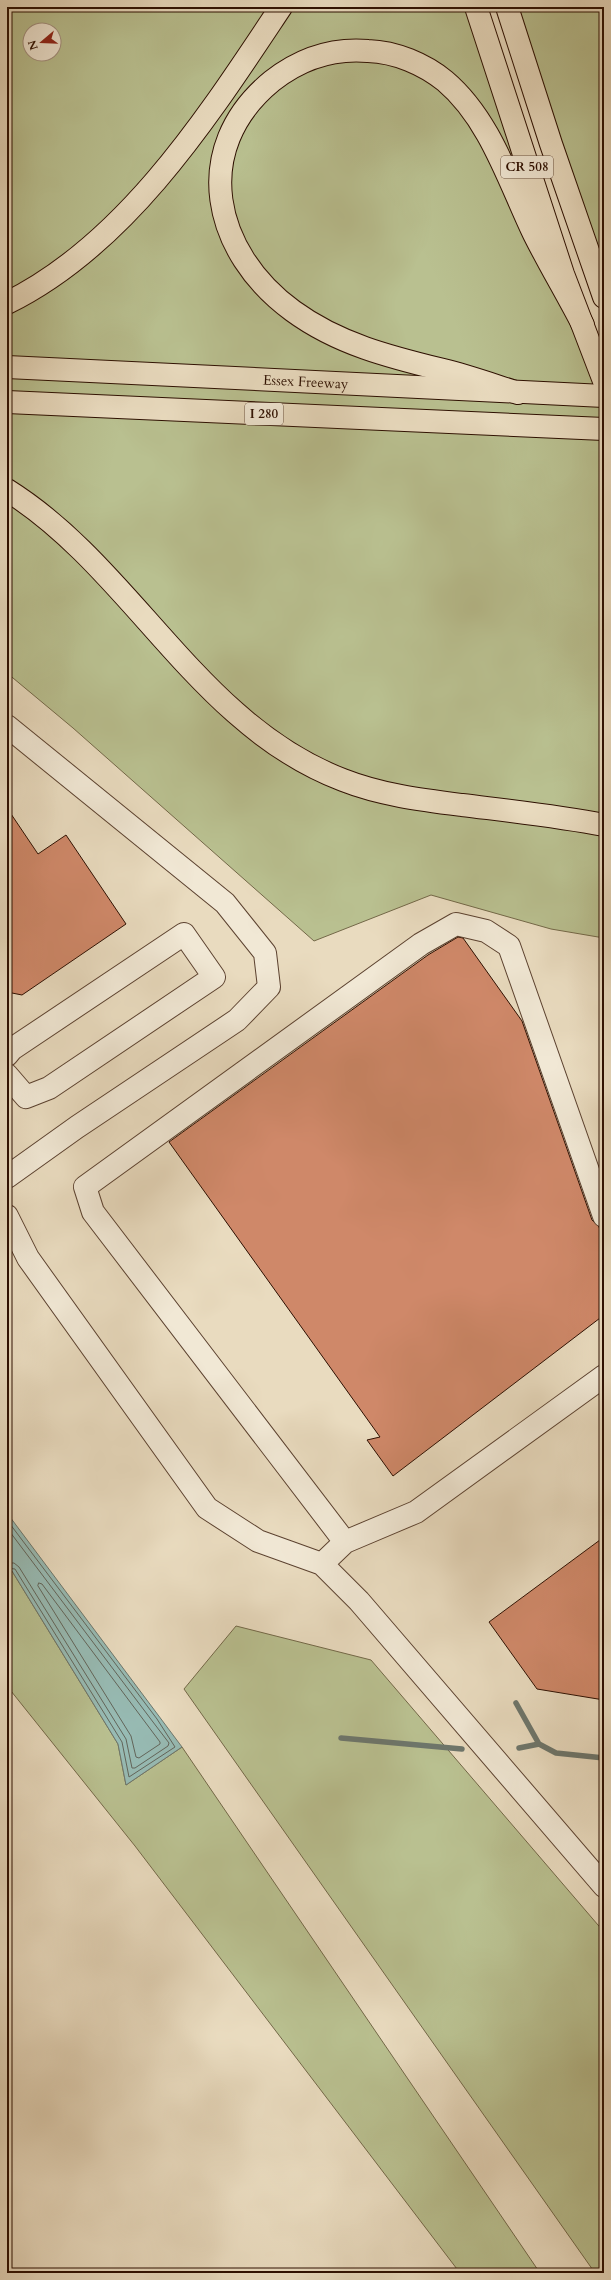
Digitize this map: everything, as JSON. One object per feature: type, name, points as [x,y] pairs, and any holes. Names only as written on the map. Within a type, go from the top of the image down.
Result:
[{"type":"main road","points":[[7,303],[31,291],[65,268],[104,235],[140,198],[208,112],[281,7]]},
{"type":"main road","name":"CR 508","points":[[476,7],[530,176],[604,381]]},
{"type":"main road","name":"CR 508","points":[[507,7],[556,159],[604,296]]},
{"type":"main road","points":[[518,393],[444,370],[392,358],[350,343],[294,312],[273,295],[252,274],[235,247],[225,220],[221,176],[222,161],[231,132],[255,97],[276,78],[299,63],[322,55],[347,51],[376,51],[389,54],[417,63],[443,79],[465,102],[483,128],[534,234],[583,325]]},
{"type":"main road","name":"Essex Freeway","points":[[7,367],[518,393],[598,395]]},
{"type":"main road","name":"I 280","points":[[7,402],[604,429]]},
{"type":"main road","points":[[7,490],[61,531],[227,706],[260,733],[294,756],[343,780],[390,794],[604,825]]},
{"type":"lane","points":[[7,726],[225,903],[265,953],[269,987],[237,1020],[77,1127],[7,1177]]},
{"type":"lane","points":[[345,1542],[93,1212],[85,1187],[421,944],[456,924],[486,931],[509,946],[604,1216]]},
{"type":"lane","points":[[7,1055],[12,1049],[184,934],[214,977],[49,1088],[26,1097],[7,1076]]},
{"type":"lane","points":[[7,1216],[28,1258],[207,1508],[258,1541],[322,1564],[359,1601],[604,1886]]},
{"type":"lane","points":[[322,1564],[345,1542],[416,1512],[604,1376]]},
{"type":"green space","points":[[7,7],[476,7],[604,381],[604,938],[551,929],[431,895],[314,941],[73,728],[7,673]]},
{"type":"green space","points":[[507,7],[604,7],[604,297]]},
{"type":"green space","points":[[12,1571],[118,1744],[126,1785],[182,1747],[540,2273],[460,2273],[135,1846],[7,1686],[7,1572]]},
{"type":"green space","points":[[236,1626],[371,1660],[604,1932],[604,2273],[595,2273],[184,1689]]},
{"type":"water","points":[[7,1513],[182,1747],[126,1785],[118,1744],[12,1571],[7,1572]]},
{"type":"building","points":[[7,808],[38,854],[66,835],[126,924],[22,995],[7,992]]},
{"type":"building","points":[[458,937],[463,938],[522,1021],[592,1220],[599,1227],[604,1241],[604,1315],[393,1476],[367,1440],[380,1437],[169,1142],[428,955]]},
{"type":"building","points":[[604,1537],[604,1700],[537,1689],[489,1622]]},
{"type":"waterway","points":[[516,1703],[539,1744],[556,1753],[604,1758]]},
{"type":"waterway","points":[[341,1738],[462,1749]]},
{"type":"waterway","points":[[519,1748],[539,1744]]}]
